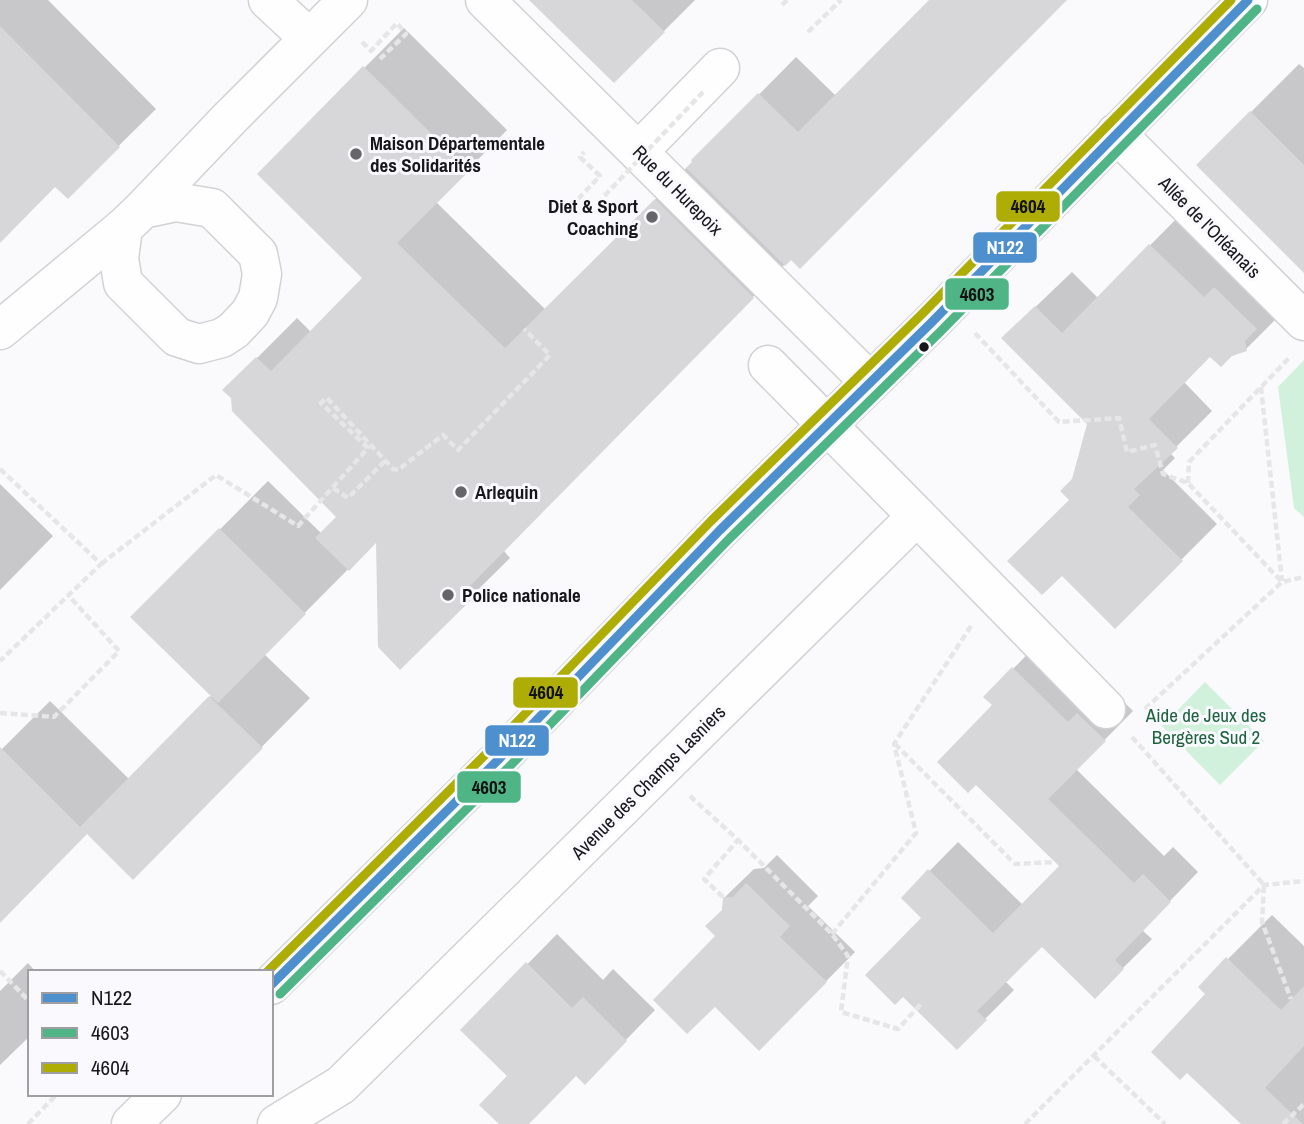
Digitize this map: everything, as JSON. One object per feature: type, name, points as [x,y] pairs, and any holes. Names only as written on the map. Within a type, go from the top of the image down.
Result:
[{"type":"street","points":[[268,0],[309,38]]},
{"type":"street","points":[[0,330],[133,219],[348,0]]},
{"type":"street","name":"Rue du Hurepoix","points":[[485,0],[870,382]]},
{"type":"street","points":[[273,983],[500,758],[720,530],[948,305],[1248,0]]},
{"type":"street","points":[[639,151],[711,80]]},
{"type":"street","name":"Allée de l'Orléanais","points":[[1116,133],[1300,336]]},
{"type":"street","points":[[768,365],[1115,719]]},
{"type":"street","name":"Avenue des Champs Lasniers","points":[[277,1124],[341,1085],[917,516]]},
{"type":"street","points":[[131,1124],[160,1096]]},
{"type":"path","points":[[782,5],[787,0]]},
{"type":"path","points":[[808,32],[841,0]]},
{"type":"path","points":[[371,51],[397,23],[406,34],[380,59]]},
{"type":"path","points":[[590,211],[711,80]]},
{"type":"path","points":[[578,199],[600,176],[580,157]]},
{"type":"path","points":[[948,305],[1059,422],[1119,418],[1127,452],[1155,445],[1163,474],[1188,483],[1282,582]]},
{"type":"path","points":[[0,661],[101,564],[216,475],[298,526],[368,448],[321,403],[327,398],[385,461],[398,470],[443,435],[458,450],[550,355],[524,329]]},
{"type":"path","points":[[1188,483],[1189,461],[1261,387],[1300,336]]},
{"type":"path","points":[[1261,387],[1282,582]]},
{"type":"path","points":[[332,488],[348,498],[385,461]]},
{"type":"path","points":[[0,469],[101,564]]},
{"type":"path","points":[[1144,709],[1282,582],[1304,577]]},
{"type":"path","points":[[832,934],[916,833],[894,744],[993,593]]},
{"type":"path","points":[[0,713],[54,717],[118,651],[68,595]]},
{"type":"path","points":[[1115,719],[1264,886],[1262,922],[1292,999]]},
{"type":"path","points":[[894,744],[1015,864],[1055,862]]},
{"type":"path","points":[[660,770],[738,840],[832,934],[848,956],[841,1012],[898,1029],[921,1003]]},
{"type":"path","points":[[723,897],[704,879],[738,840]]},
{"type":"path","points":[[1026,1124],[1264,886],[1304,881]]},
{"type":"path","points":[[0,971],[28,1000]]},
{"type":"path","points":[[1094,1056],[1165,1124]]},
{"type":"path","points":[[28,1124],[55,1096]]},
{"type":"path","points":[[1283,1124],[1304,1104]]},
{"type":"green space","points":[[1304,360],[1304,517],[1294,508],[1278,387]]},
{"type":"green space","name":"Aide de Jeux des Bergères Sud 2","points":[[1205,682],[1264,741],[1220,785],[1162,726]]},
{"type":"building","points":[[529,0],[632,0],[665,32],[614,83]]},
{"type":"building","points":[[929,0],[1067,0],[800,269],[791,260],[785,266],[686,168],[758,93],[798,132]]},
{"type":"building","points":[[0,26],[120,147],[68,199],[55,187],[0,243]]},
{"type":"building","points":[[363,66],[469,171],[397,243],[505,348],[655,199],[754,298],[467,589],[465,592],[472,599],[400,670],[378,647],[376,543],[349,571],[315,538],[336,517],[232,411],[231,398],[222,390],[256,357],[271,371],[362,278],[257,174]]},
{"type":"building","points":[[1250,111],[1304,165],[1304,273],[1196,165]]},
{"type":"building","points":[[1149,244],[1204,297],[1214,287],[1257,329],[1245,341],[1247,351],[1232,356],[1221,367],[1210,357],[1149,419],[1178,448],[1134,489],[1140,495],[1128,507],[1183,561],[1115,629],[1062,576],[1042,595],[1007,561],[1069,500],[1060,491],[1072,479],[1087,424],[1001,338],[1035,306],[1062,333]]},
{"type":"building","points":[[219,528],[306,614],[218,703],[130,617]]},
{"type":"building","points":[[1012,667],[1068,722],[1077,713],[1106,741],[1048,799],[1134,883],[1143,874],[1171,902],[1115,960],[1124,969],[1095,999],[1042,947],[977,1011],[987,1020],[957,1050],[903,997],[895,1005],[865,975],[921,918],[901,898],[928,869],[993,933],[1059,866],[976,785],[968,793],[937,762],[992,705],[983,697]]},
{"type":"building","points":[[209,696],[263,748],[133,880],[87,834],[0,923],[0,747],[80,827]]},
{"type":"building","points":[[746,883],[790,926],[780,937],[827,982],[759,1051],[715,1007],[687,1034],[653,1000],[715,936],[705,926],[722,910],[723,897],[733,897]]},
{"type":"building","points":[[1226,957],[1281,1010],[1304,986],[1304,1046],[1265,1088],[1303,1124],[1241,1124],[1187,1073],[1180,1080],[1151,1052],[1205,994],[1198,987]]},
{"type":"building","points":[[526,962],[572,1008],[583,997],[627,1041],[585,1085],[576,1076],[529,1124],[499,1124],[479,1105],[507,1076],[460,1030]]},
{"type":"transit line","name":"4604","points":[[269,970],[491,749],[711,521],[922,314],[1231,0]]},
{"type":"transit line","name":"N122","points":[[273,983],[500,758],[720,530],[931,323],[1248,0]]},
{"type":"transit line","name":"4603","points":[[280,994],[509,767],[729,539],[940,332],[1257,9]]},
{"type":"place","name":"Maison Départementale des Solidarités","points":[[356,154]]},
{"type":"place","name":"Diet & Sport Coaching","points":[[652,217]]},
{"type":"place","name":"Arlequin","points":[[461,492]]},
{"type":"place","name":"Police nationale","points":[[448,595]]}]
